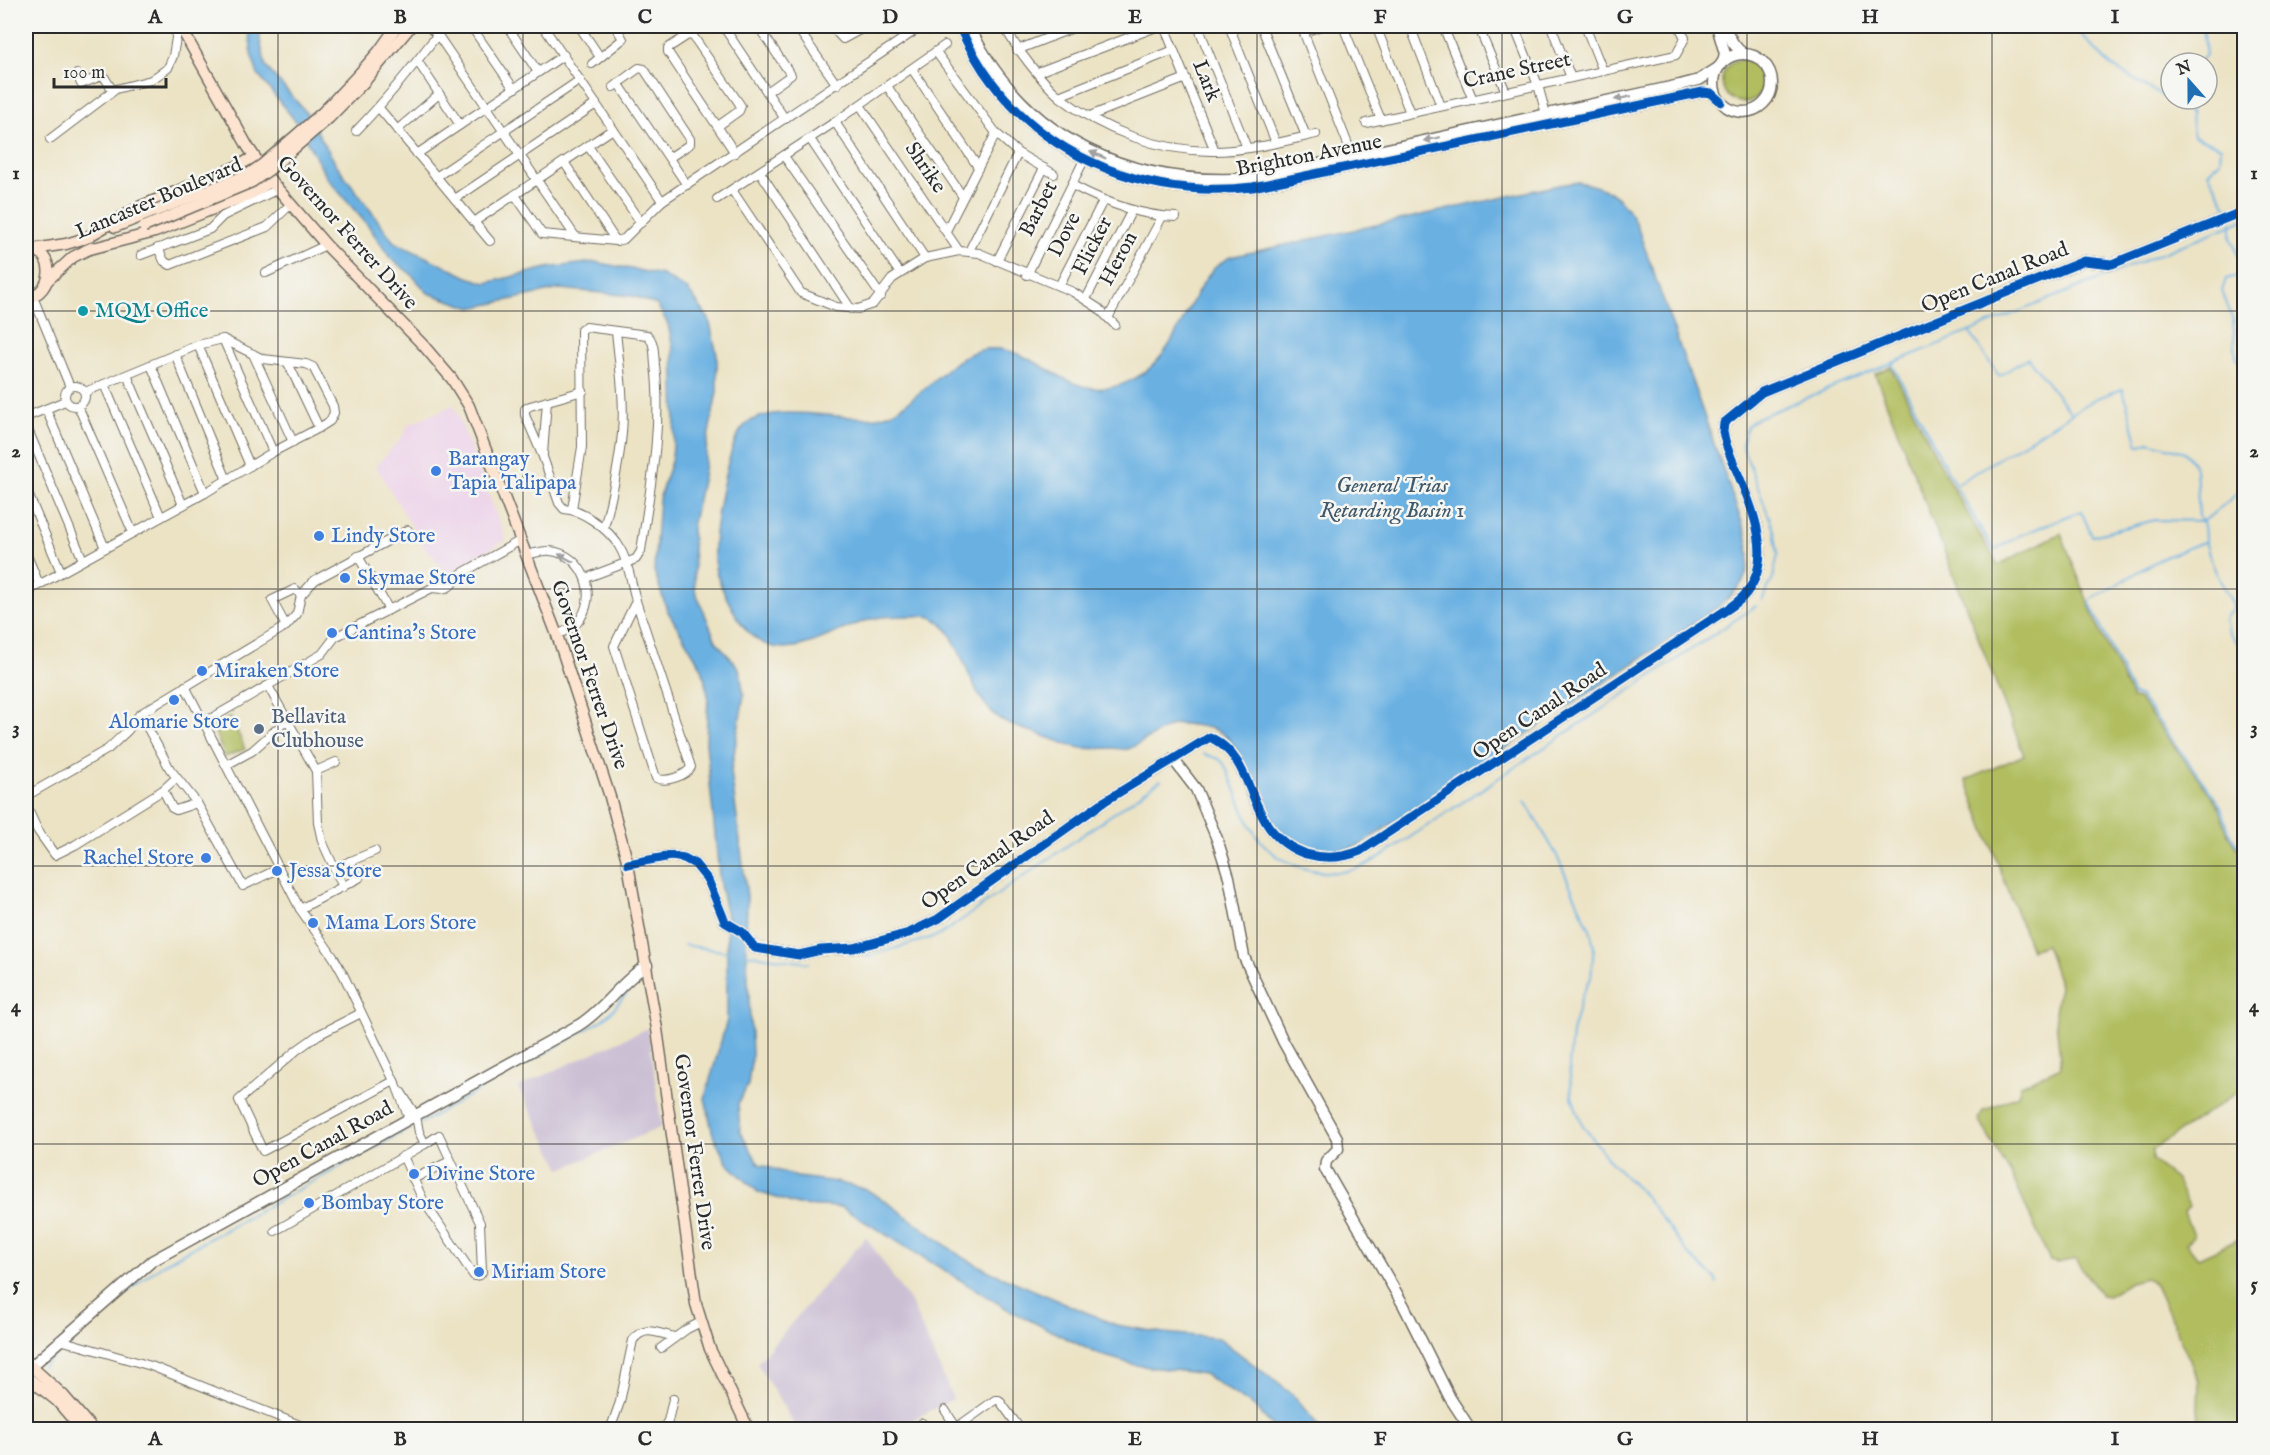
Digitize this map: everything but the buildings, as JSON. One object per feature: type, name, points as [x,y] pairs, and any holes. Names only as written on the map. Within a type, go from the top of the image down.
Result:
[{"type":"main road","name":"Governor Ferrer Drive","points":[[179,26],[254,157],[274,185],[326,245],[424,346],[452,379],[469,406],[557,635],[610,797],[628,864],[647,965],[693,1287],[701,1322],[718,1366],[749,1430]]},
{"type":"main road","name":"Lancaster Boulevard","points":[[361,79],[397,26]]},
{"type":"main road","name":"Lancaster Boulevard","points":[[30,247],[85,244],[252,182],[329,118],[361,79],[411,26]]},
{"type":"main road","points":[[85,244],[141,206],[238,166],[254,157]]},
{"type":"main road","points":[[85,244],[155,232],[274,185]]},
{"type":"main road","name":"Lancaster Boulevard","points":[[29,298],[43,289],[48,280],[85,244]]},
{"type":"main road","points":[[30,247],[42,254],[47,262],[48,280]]},
{"type":"main road","points":[[27,1367],[63,1395],[93,1430]]},
{"type":"main road","points":[[26,1376],[57,1401],[82,1430]]},
{"type":"street","points":[[50,139],[113,92],[125,86],[151,80],[168,68],[179,26]]},
{"type":"street","points":[[427,26],[437,34],[575,236]]},
{"type":"street","points":[[356,131],[418,62],[444,26]]},
{"type":"street","points":[[471,26],[514,89]]},
{"type":"street","points":[[507,26],[538,72]]},
{"type":"street","points":[[543,26],[662,201]]},
{"type":"street","points":[[579,26],[600,57]]},
{"type":"street","points":[[592,64],[623,39],[615,26]]},
{"type":"street","points":[[723,26],[785,119]]},
{"type":"street","points":[[758,26],[791,75],[767,92]]},
{"type":"street","points":[[796,26],[837,85]]},
{"type":"street","points":[[802,34],[814,26]]},
{"type":"street","points":[[831,26],[843,39],[867,26]]},
{"type":"street","points":[[515,195],[542,234],[616,241],[628,237],[662,201],[922,26]]},
{"type":"street","name":"Brighton Avenue","points":[[959,26],[984,72],[1003,95],[1037,127],[1084,160],[1130,177],[1156,183],[1223,189],[1252,187],[1546,114],[1699,80],[1720,66]]},
{"type":"street","name":"Brighton Avenue","points":[[969,26],[991,65],[1008,87],[1043,120],[1085,148],[1128,167],[1162,175],[1255,178],[1355,161],[1703,92],[1711,93],[1721,102]]},
{"type":"street","points":[[1004,26],[1017,50],[1059,96],[1118,131],[1146,142],[1177,148],[1215,151],[1247,148],[1316,134]]},
{"type":"street","points":[[1017,50],[1078,26]]},
{"type":"street","points":[[1038,72],[1159,26]]},
{"type":"street","name":"Lark","points":[[1164,26],[1215,151]]},
{"type":"street","points":[[1198,26],[1247,148]]},
{"type":"street","points":[[1229,26],[1276,143]]},
{"type":"street","points":[[1262,26],[1306,136]]},
{"type":"street","points":[[1321,26],[1303,29],[1355,161]]},
{"type":"street","points":[[1342,26],[1381,120]]},
{"type":"street","points":[[1376,26],[1410,113]]},
{"type":"street","points":[[1410,26],[1441,106]]},
{"type":"street","points":[[1443,26],[1473,99]]},
{"type":"street","points":[[1478,26],[1506,92]]},
{"type":"street","points":[[1514,26],[1538,85],[1546,114]]},
{"type":"street","points":[[1551,26],[1571,78]]},
{"type":"street","points":[[1585,26],[1604,71]]},
{"type":"street","name":"Crane Street","points":[[1366,123],[1676,55],[1685,38],[1679,26]]},
{"type":"street","points":[[1717,26],[1725,54],[1720,66],[1714,86],[1721,102],[1733,111],[1744,112],[1756,110],[1769,98],[1773,82],[1767,66],[1755,56],[1744,54],[1728,58],[1720,66]]},
{"type":"street","points":[[1725,26],[1732,42],[1744,54]]},
{"type":"street","points":[[718,126],[739,111],[741,106],[693,36],[688,35],[668,48],[668,52],[735,153]]},
{"type":"street","points":[[717,199],[810,139],[945,45]]},
{"type":"street","points":[[1059,96],[1174,50]]},
{"type":"street","points":[[936,52],[996,134],[1018,153],[1054,174]]},
{"type":"street","points":[[417,154],[564,55]]},
{"type":"street","points":[[418,62],[460,125]]},
{"type":"street","points":[[669,158],[690,144],[690,139],[644,69],[639,68],[615,85],[687,185]]},
{"type":"street","points":[[912,69],[978,167]]},
{"type":"street","points":[[77,74],[81,84],[101,76],[105,78],[113,92]]},
{"type":"street","points":[[1090,116],[1186,78]]},
{"type":"street","points":[[436,177],[580,80]]},
{"type":"street","points":[[887,86],[963,197]]},
{"type":"street","points":[[397,130],[439,94]]},
{"type":"street","points":[[455,199],[596,104]]},
{"type":"street","name":"Shrike","points":[[860,105],[959,251]]},
{"type":"street","points":[[379,108],[490,241]]},
{"type":"street","points":[[835,122],[925,258]]},
{"type":"street","points":[[474,222],[613,129]]},
{"type":"street","points":[[946,231],[996,134]]},
{"type":"street","points":[[810,139],[899,272]]},
{"type":"street","points":[[588,146],[641,223]]},
{"type":"street","points":[[969,252],[1018,153]]},
{"type":"street","points":[[784,156],[880,296]]},
{"type":"street","name":"Barbet","points":[[1027,274],[1084,160]]},
{"type":"street","points":[[564,162],[616,241]]},
{"type":"street","points":[[997,261],[1044,168]]},
{"type":"street","points":[[760,172],[851,309]]},
{"type":"street","points":[[141,255],[210,229],[224,216],[274,185]]},
{"type":"street","points":[[1072,185],[1103,201],[1132,210],[1162,217],[1176,217]]},
{"type":"street","points":[[732,190],[801,293],[836,307],[865,308],[873,304],[899,272],[925,258],[959,251],[997,261],[1059,286],[1086,299],[1115,325]]},
{"type":"street","name":"Dove","points":[[1059,286],[1103,201]]},
{"type":"street","points":[[158,248],[164,261],[170,265],[267,227],[291,204]]},
{"type":"street","name":"Flicker","points":[[1086,299],[1132,210]]},
{"type":"street","name":"Open Canal Road","points":[[628,864],[671,856],[689,860],[701,869],[708,880],[725,922],[743,933],[752,947],[799,955],[821,950],[854,948],[919,929],[950,911],[1105,801],[1185,752],[1197,751],[1213,744],[1229,750],[1240,766],[1262,818],[1273,833],[1288,846],[1308,854],[1333,857],[1360,851],[1714,618],[1747,593],[1757,570],[1760,542],[1755,520],[1724,437],[1724,423],[1762,392],[2084,261],[2112,264],[2244,212]]},
{"type":"street","name":"Heron","points":[[1108,318],[1162,217]]},
{"type":"street","points":[[266,273],[326,245]]},
{"type":"street","points":[[29,298],[70,387]]},
{"type":"street","points":[[572,509],[582,447],[581,330],[586,327],[646,335],[650,338],[658,389],[657,438],[641,551],[636,559],[586,578]]},
{"type":"street","points":[[604,528],[615,480],[622,430],[621,380],[616,331]]},
{"type":"street","points":[[26,592],[319,428],[330,421],[334,413],[328,395],[313,367],[263,358],[223,339],[198,345],[84,393]]},
{"type":"street","points":[[223,339],[273,452]]},
{"type":"street","points":[[198,345],[249,466]]},
{"type":"street","points":[[253,353],[293,442]]},
{"type":"street","points":[[175,354],[227,480]]},
{"type":"street","points":[[288,363],[319,428]]},
{"type":"street","points":[[151,365],[205,493]]},
{"type":"street","points":[[127,375],[183,505]]},
{"type":"street","points":[[104,384],[161,517]]},
{"type":"street","points":[[65,400],[66,391],[70,387],[78,387],[84,393]]},
{"type":"street","points":[[583,391],[530,406],[525,410],[525,415],[559,503],[564,509],[572,509],[604,528],[618,544],[626,563],[636,601],[691,767],[686,773],[663,781],[656,778],[614,646],[636,601]]},
{"type":"street","points":[[65,400],[72,406],[78,406],[83,402],[84,393]]},
{"type":"street","points":[[26,417],[65,400]]},
{"type":"street","points":[[543,457],[547,401]]},
{"type":"street","points":[[78,406],[133,533]]},
{"type":"street","points":[[46,409],[105,548]]},
{"type":"street","points":[[26,425],[83,560]]},
{"type":"street","points":[[26,489],[62,572]]},
{"type":"street","points":[[26,800],[28,795],[108,749],[128,730],[140,714],[286,626],[297,614],[301,595],[315,580],[408,530]]},
{"type":"street","points":[[205,722],[322,654],[335,637],[432,588],[447,589],[452,586],[458,576],[521,540]]},
{"type":"street","points":[[526,555],[549,551],[572,559],[586,578],[588,602],[577,623],[557,635]]},
{"type":"street","points":[[26,553],[39,584]]},
{"type":"street","points":[[358,556],[389,610]]},
{"type":"street","points":[[286,626],[272,600],[295,589],[301,595]]},
{"type":"street","points":[[184,686],[205,722],[300,909],[334,958],[425,1144]]},
{"type":"street","points":[[268,686],[316,771],[318,823],[322,841],[343,887]]},
{"type":"street","points":[[140,714],[176,778],[197,803],[243,886],[279,868]]},
{"type":"street","points":[[226,765],[252,751],[288,718]]},
{"type":"street","points":[[1173,759],[1197,789],[1217,839],[1229,877],[1244,957],[1283,1041],[1337,1138],[1338,1149],[1326,1161],[1325,1170],[1404,1306],[1450,1398],[1471,1430]]},
{"type":"street","points":[[316,771],[336,762]]},
{"type":"street","points":[[26,805],[38,831],[55,855],[163,790],[176,778]]},
{"type":"street","points":[[163,790],[172,808],[176,810],[197,803]]},
{"type":"street","points":[[334,868],[375,851]]},
{"type":"street","points":[[300,909],[359,878],[350,861]]},
{"type":"street","name":"Open Canal Road","points":[[27,1367],[152,1261],[579,1025],[601,1009],[629,979],[647,965]]},
{"type":"street","points":[[361,1013],[318,1035],[238,1100],[263,1151],[395,1084]]},
{"type":"street","points":[[274,1231],[403,1156],[440,1135],[480,1223],[482,1272],[480,1275],[474,1276],[423,1200],[403,1156]]},
{"type":"street","points":[[413,1179],[450,1161]]},
{"type":"street","points":[[661,1348],[701,1322]]},
{"type":"street","points":[[610,1430],[620,1401],[633,1340],[639,1334],[649,1330],[675,1337]]},
{"type":"street","points":[[60,1340],[151,1366],[312,1430]]},
{"type":"street","points":[[662,1430],[668,1421],[673,1399]]},
{"type":"street","points":[[945,1410],[954,1428],[995,1400],[999,1400],[1021,1430]]},
{"type":"shaded area","points":[[454,405],[506,540],[447,574],[423,545],[376,466],[403,436],[408,425]]},
{"type":"shaded area","points":[[648,1028],[662,1127],[561,1169],[518,1087]]},
{"type":"shaded area","points":[[866,1237],[912,1305],[953,1399],[895,1429],[797,1429],[757,1363]]},
{"type":"green space","points":[[1743,60],[1751,61],[1758,66],[1763,73],[1763,89],[1758,96],[1751,101],[1743,102],[1735,101],[1728,96],[1723,89],[1722,81],[1723,73],[1728,66],[1735,61]]},
{"type":"green space","points":[[26,254],[35,261],[38,270],[35,279],[26,286]]},
{"type":"green space","points":[[1891,367],[1951,485],[1998,565],[2061,533],[2097,625],[2132,698],[2139,699],[2219,806],[2228,835],[2244,856],[2244,1088],[2152,1150],[2152,1160],[2176,1179],[2189,1207],[2184,1212],[2193,1236],[2186,1243],[2198,1258],[2244,1237],[2244,1429],[2197,1429],[2199,1381],[2155,1283],[2146,1278],[2130,1282],[2108,1296],[2101,1295],[2075,1259],[2057,1263],[2050,1261],[2012,1176],[1979,1120],[1982,1112],[2018,1095],[2021,1085],[2061,1067],[2055,1012],[2060,986],[2046,945],[2031,950],[1966,780],[2024,755],[1875,374]]},
{"type":"green space","points":[[231,717],[245,749],[225,757],[212,725]]},
{"type":"water","points":[[247,26],[260,26],[260,41],[266,67],[306,112],[336,164],[394,242],[468,277],[486,283],[547,268],[595,262],[662,275],[688,290],[709,319],[717,355],[717,392],[692,527],[695,590],[716,641],[739,668],[744,695],[731,771],[747,896],[746,943],[752,1054],[748,1085],[738,1103],[740,1131],[759,1164],[797,1177],[866,1189],[962,1257],[991,1272],[1116,1325],[1164,1333],[1219,1338],[1292,1394],[1321,1429],[1275,1429],[1256,1408],[1204,1374],[1135,1365],[1098,1354],[1009,1310],[841,1207],[798,1205],[758,1192],[727,1163],[713,1135],[705,1098],[727,1020],[727,916],[720,885],[706,743],[708,695],[702,668],[667,610],[654,571],[659,499],[672,458],[675,421],[673,349],[668,324],[657,305],[633,296],[560,289],[472,308],[428,293],[411,274],[390,258],[370,228],[327,178],[297,123],[258,75],[251,54]]},
{"type":"water","name":"General Trias Retarding Basin 1","points":[[1578,182],[1613,194],[1625,206],[1636,223],[1746,534],[1749,558],[1746,576],[1728,599],[1718,607],[1360,845],[1334,852],[1310,850],[1277,831],[1268,823],[1262,812],[1241,757],[1234,745],[1225,736],[1212,729],[1176,724],[1128,749],[1081,748],[1006,723],[992,713],[981,699],[951,636],[942,624],[931,617],[876,618],[821,639],[785,648],[768,645],[752,636],[737,617],[724,593],[715,567],[714,555],[720,497],[735,441],[741,430],[751,420],[784,413],[862,418],[891,413],[917,395],[955,363],[981,350],[1001,349],[1020,355],[1076,384],[1096,388],[1118,386],[1142,374],[1154,364],[1173,339],[1203,283],[1216,267],[1230,257]]},
{"type":"waterway","points":[[2073,26],[2110,65],[2192,114]]},
{"type":"waterway","points":[[2203,26],[2206,51]]},
{"type":"waterway","points":[[2191,111],[2194,136],[2221,147],[2220,161],[2208,172],[2230,213]]},
{"type":"waterway","points":[[1762,600],[1773,578],[1778,554],[1774,530],[1742,445],[1747,426],[1757,418],[2244,220]]},
{"type":"waterway","points":[[2231,221],[2231,238],[2244,270]]},
{"type":"waterway","points":[[2244,274],[2226,279],[2222,291],[2233,320],[2236,358],[2244,367]]},
{"type":"waterway","points":[[1970,333],[1999,376],[2028,358],[2071,413]]},
{"type":"waterway","points":[[1892,364],[1955,485],[1994,551],[2018,536],[2081,511],[2092,536],[2155,520],[2204,521],[2244,488]]},
{"type":"waterway","points":[[1955,485],[2097,398],[2123,389],[2138,446],[2149,442],[2185,452],[2196,468],[2199,517],[2204,524],[2207,548],[2217,574],[2234,606],[2225,619],[2228,631],[2239,645],[2244,645]]},
{"type":"waterway","points":[[2206,541],[2160,559],[2089,601],[2133,695],[2140,696],[2221,806],[2230,835],[2244,852]]},
{"type":"waterway","points":[[1204,754],[1219,759],[1224,764],[1249,824],[1262,843],[1272,852],[1294,865],[1320,872],[1352,870],[1385,854],[1756,606]]},
{"type":"waterway","points":[[866,957],[940,935],[1161,780]]},
{"type":"waterway","points":[[1525,801],[1556,854],[1590,930],[1594,946],[1591,978],[1582,995],[1572,1033],[1569,1066],[1572,1097],[1582,1124],[1608,1159],[1645,1196],[1690,1256],[1715,1278],[1717,1284]]},
{"type":"waterway","points":[[684,945],[729,952]]},
{"type":"waterway","points":[[746,954],[809,963]]},
{"type":"waterway","points":[[421,1123],[601,1021],[641,976]]},
{"type":"waterway","points":[[73,1339],[165,1263],[410,1128]]},
{"type":"waterway","points":[[42,1367],[66,1345]]},
{"type":"cycle path","points":[[959,26],[991,81],[1016,109],[1044,133],[1074,153],[1107,169],[1142,180],[1178,187],[1216,189],[1253,187],[1703,92],[1711,93],[1721,102]]},
{"type":"cycle path","points":[[628,864],[671,856],[684,858],[695,864],[708,880],[725,922],[742,932],[755,948],[799,955],[821,950],[854,948],[909,933],[938,919],[1105,801],[1210,737],[1226,749],[1238,763],[1261,814],[1271,830],[1286,844],[1306,854],[1320,857],[1340,856],[1360,851],[1727,610],[1744,596],[1756,575],[1760,557],[1759,538],[1748,499],[1723,432],[1724,423],[1762,392],[2084,261],[2112,264],[2244,211]]},
{"type":"place","name":"MQM Office","points":[[83,311]]},
{"type":"place","name":"Barangay Tapia Talipapa","points":[[436,471]]},
{"type":"place","name":"Lindy Store","points":[[319,536]]},
{"type":"place","name":"Skymae Store","points":[[345,578]]},
{"type":"place","name":"Cantina's Store","points":[[332,633]]},
{"type":"place","name":"Miraken Store","points":[[202,671]]},
{"type":"place","name":"Alomarie Store","points":[[174,700]]},
{"type":"place","name":"Bellavita Clubhouse","points":[[259,729]]},
{"type":"place","name":"Rachel Store","points":[[206,858]]},
{"type":"place","name":"Jessa Store","points":[[277,871]]},
{"type":"place","name":"Mama Lors Store","points":[[313,923]]},
{"type":"place","name":"Divine Store","points":[[414,1174]]},
{"type":"place","name":"Bombay Store","points":[[309,1203]]},
{"type":"place","name":"Miriam Store","points":[[479,1272]]}]
